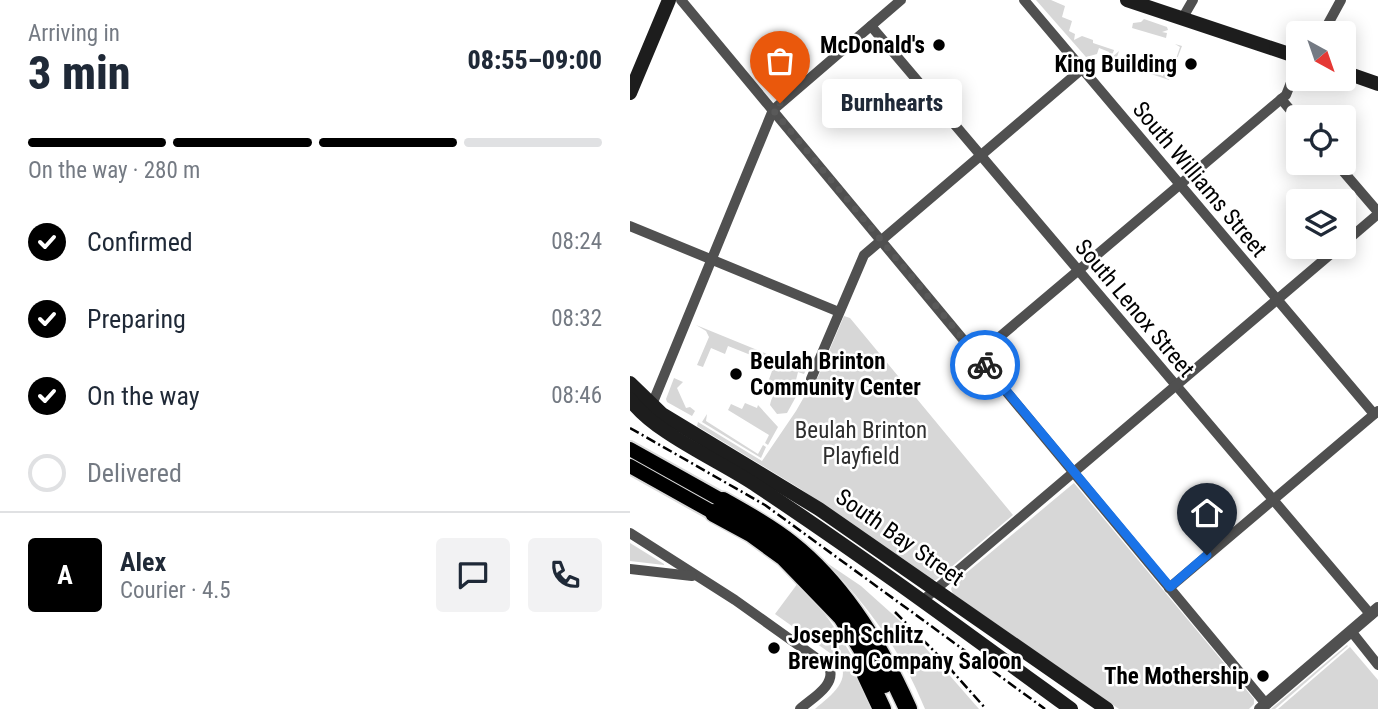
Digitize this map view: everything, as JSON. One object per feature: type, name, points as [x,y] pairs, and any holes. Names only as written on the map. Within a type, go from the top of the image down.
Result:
[{"type":"highway","points":[[718,507],[784,557],[851,629],[896,709]]},
{"type":"highway","points":[[718,507],[759,521],[792,544],[879,639],[918,709]]},
{"type":"highway","points":[[816,590],[854,652],[882,709]]},
{"type":"highway","points":[[858,617],[888,666],[908,709]]},
{"type":"main road","points":[[630,93],[669,0]]},
{"type":"main road","points":[[1127,0],[1286,53]]},
{"type":"main road","points":[[1356,76],[1378,84]]},
{"type":"main road","name":"South Bay Street","points":[[630,383],[649,411]]},
{"type":"main road","name":"South Bay Street","points":[[630,399],[649,411],[662,414],[754,475],[884,554],[1107,709]]},
{"type":"main road","points":[[630,449],[718,507]]},
{"type":"main road","points":[[630,466],[718,507]]},
{"type":"main road","name":"South Bay Street","points":[[754,475],[874,567],[1071,709]]},
{"type":"main road","points":[[874,567],[884,554]]},
{"type":"street","points":[[681,0],[1170,587],[1263,706],[1374,611]]},
{"type":"street","points":[[649,411],[773,110],[901,0]]},
{"type":"street","name":"South Williams Street","points":[[1024,0],[1376,412]]},
{"type":"street","points":[[1182,19],[1193,0]]},
{"type":"street","points":[[1330,21],[1341,0]]},
{"type":"street","name":"South Lenox Street","points":[[870,26],[1273,500],[1374,611]]},
{"type":"street","points":[[811,379],[864,254],[1082,69]]},
{"type":"street","points":[[977,356],[1288,91]]},
{"type":"street","points":[[1281,99],[1286,105]]},
{"type":"street","points":[[1346,175],[1378,213],[1356,232]]},
{"type":"street","points":[[630,226],[839,312]]},
{"type":"street","points":[[922,601],[1325,259]]},
{"type":"street","points":[[1170,587],[1376,412]]},
{"type":"street","points":[[630,533],[735,600],[829,667],[832,674],[830,682],[800,709]]},
{"type":"street","points":[[630,569],[696,577]]},
{"type":"street","points":[[1351,631],[1378,665]]},
{"type":"green space","points":[[1036,0],[1051,0],[1065,6],[1062,17],[1072,21],[1069,31],[1075,34],[1074,40],[1082,36],[1114,50],[1113,53],[1108,56],[1109,52],[1099,48],[1097,54],[1086,57]]},
{"type":"green space","points":[[1144,19],[1167,27],[1168,30],[1162,32],[1167,33],[1166,38],[1132,28],[1133,23]]},
{"type":"green space","points":[[1175,44],[1182,46],[1169,80],[1109,60],[1119,51],[1116,60],[1163,76],[1165,69],[1172,71],[1180,47]]},
{"type":"green space","name":"Beulah Brinton Playfield","points":[[844,316],[850,318],[1013,515],[936,580],[932,580],[799,488],[697,426],[698,422],[762,461],[818,377]]},
{"type":"green space","points":[[696,325],[806,370],[804,374],[798,372],[796,380],[771,387],[767,385],[772,371],[767,368],[766,361],[728,346],[725,354],[711,348],[703,367],[697,365],[709,337],[706,331]]},
{"type":"green space","points":[[674,378],[683,382],[677,388],[686,408],[690,407],[695,411],[692,416],[667,402]]},
{"type":"green space","points":[[791,387],[798,393],[787,413],[777,414],[770,405],[772,397],[780,390]]},
{"type":"green space","points":[[745,403],[757,408],[758,405],[778,427],[768,445],[765,443],[769,435],[728,410],[731,404],[742,409]]},
{"type":"green space","points":[[707,414],[706,421],[758,454],[763,445],[766,447],[761,458],[702,422]]},
{"type":"green space","points":[[1074,483],[1254,699],[1254,704],[1249,709],[1119,709],[953,594],[953,584]]},
{"type":"green space","points":[[630,543],[664,564],[664,565],[630,561]]},
{"type":"green space","points":[[824,561],[861,586],[909,629],[979,709],[925,709],[906,668],[882,630],[855,594]]},
{"type":"green space","points":[[798,583],[834,626],[879,709],[815,709],[838,687],[843,673],[837,658],[775,614]]},
{"type":"green space","points":[[1347,645],[1275,709],[1271,709]]},
{"type":"green space","points":[[1350,647],[1378,680],[1378,709],[1278,709]]},
{"type":"railway","points":[[630,428],[765,505],[1045,709]]},
{"type":"railway","points":[[895,612],[986,709]]},
{"type":"way so far","points":[[780,103],[773,110],[985,365]]},
{"type":"place","name":"McDonald's","points":[[939,45]]},
{"type":"place","name":"King Building","points":[[1191,64]]},
{"type":"place","name":"Burnhearts","points":[[780,103]]},
{"type":"place","name":"Beulah Brinton Community Center","points":[[736,374]]},
{"type":"place","name":"Joseph Schlitz Brewing Company Saloon","points":[[774,648]]},
{"type":"place","name":"The Mothership","points":[[1263,676]]},
{"type":"route","points":[[985,365],[1170,587],[1207,555]]}]
